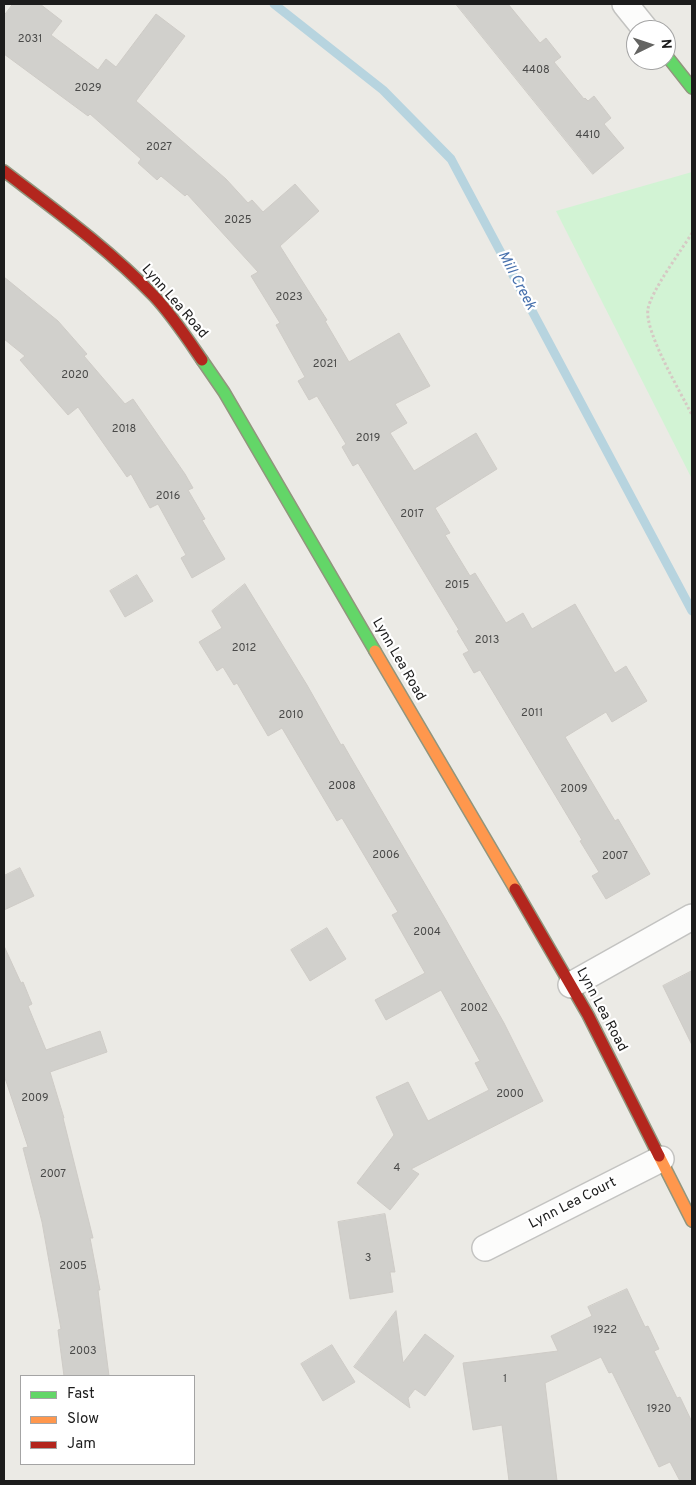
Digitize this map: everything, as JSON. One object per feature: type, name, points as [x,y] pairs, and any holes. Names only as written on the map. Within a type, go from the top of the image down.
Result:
[{"type":"street","points":[[625,4],[638,20]]},
{"type":"street","points":[[676,68],[692,88]]},
{"type":"street","name":"Lynn Lea Road","points":[[4,171],[84,233],[143,285],[184,333],[224,392],[588,1014],[692,1221]]},
{"type":"street","points":[[571,985],[692,917]]},
{"type":"street","name":"Lynn Lea Court","points":[[485,1248],[661,1159]]},
{"type":"path","points":[[692,233],[651,297],[647,311],[651,332],[692,415]]},
{"type":"green space","points":[[692,172],[692,479],[556,211]]},
{"type":"building","points":[[13,4],[40,4],[62,21],[51,35],[98,70],[106,59],[116,67],[156,14],[185,36],[136,101],[226,179],[248,203],[252,200],[263,212],[295,184],[319,211],[280,246],[327,320],[325,321],[349,362],[399,333],[430,386],[395,404],[407,423],[390,433],[414,471],[476,433],[497,469],[435,508],[450,533],[445,535],[470,576],[475,573],[506,623],[523,613],[532,629],[575,604],[615,673],[626,666],[647,701],[612,722],[606,712],[565,737],[615,821],[618,819],[650,874],[606,899],[592,876],[599,872],[580,841],[582,840],[480,670],[474,673],[463,654],[469,651],[457,631],[459,630],[358,463],[353,466],[342,447],[346,444],[317,396],[309,400],[298,381],[305,377],[276,325],[280,323],[251,276],[258,272],[187,194],[185,196],[161,176],[157,180],[138,163],[141,159],[90,114],[88,116],[4,54],[4,16]]},
{"type":"building","points":[[456,4],[508,4],[540,43],[546,38],[561,57],[554,62],[584,99],[588,101],[594,96],[611,118],[604,124],[624,148],[593,174]]},
{"type":"building","points":[[4,277],[58,321],[87,354],[84,356],[125,404],[133,399],[185,474],[193,488],[188,490],[205,519],[202,520],[225,559],[192,578],[181,558],[186,555],[158,504],[150,508],[131,474],[127,477],[78,407],[68,415],[20,360],[25,356],[4,339]]},
{"type":"building","points":[[137,575],[153,601],[125,617],[110,591]]},
{"type":"building","points":[[245,584],[307,685],[341,745],[343,744],[446,920],[504,1023],[543,1101],[411,1169],[419,1174],[390,1210],[357,1183],[394,1135],[376,1097],[408,1082],[428,1121],[489,1090],[475,1063],[480,1061],[441,990],[386,1020],[375,1000],[425,973],[392,915],[398,912],[342,818],[337,821],[282,728],[268,736],[237,683],[234,685],[223,667],[217,671],[199,642],[222,628],[212,611]]},
{"type":"building","points":[[20,868],[34,896],[4,910],[4,876]]},
{"type":"building","points":[[327,928],[346,959],[310,981],[291,950]]},
{"type":"building","points":[[4,946],[32,1004],[28,1006],[46,1050],[100,1031],[107,1052],[50,1072],[64,1118],[93,1238],[90,1238],[100,1290],[98,1290],[109,1375],[64,1375],[58,1330],[61,1329],[42,1222],[23,1148],[28,1147],[4,1075]]},
{"type":"building","points":[[692,971],[692,1045],[663,986]]},
{"type":"building","points":[[385,1214],[395,1272],[390,1272],[393,1292],[350,1299],[338,1222]]},
{"type":"building","points":[[627,1289],[645,1327],[648,1326],[659,1349],[654,1351],[677,1398],[680,1397],[692,1422],[692,1481],[680,1481],[670,1462],[659,1467],[612,1372],[609,1373],[601,1357],[545,1383],[557,1481],[509,1481],[502,1425],[473,1430],[463,1363],[558,1351],[551,1336],[592,1316],[588,1307]]},
{"type":"building","points":[[396,1311],[403,1363],[425,1334],[454,1356],[425,1396],[415,1389],[408,1398],[410,1408],[354,1367]]},
{"type":"building","points":[[332,1345],[355,1382],[323,1401],[301,1364]]},
{"type":"waterway","name":"Mill Creek","points":[[274,4],[383,90],[451,159],[692,611]]},
{"type":"traffic: fast","points":[[676,68],[692,88]]},
{"type":"traffic: fast","points":[[202,360],[224,392],[375,651]]},
{"type":"traffic: slow","points":[[375,651],[515,889]]},
{"type":"traffic: slow","points":[[659,1156],[692,1221]]},
{"type":"traffic: jam","points":[[4,171],[81,230],[137,279],[167,311],[202,360]]},
{"type":"traffic: jam","points":[[515,889],[588,1015],[659,1156]]}]
